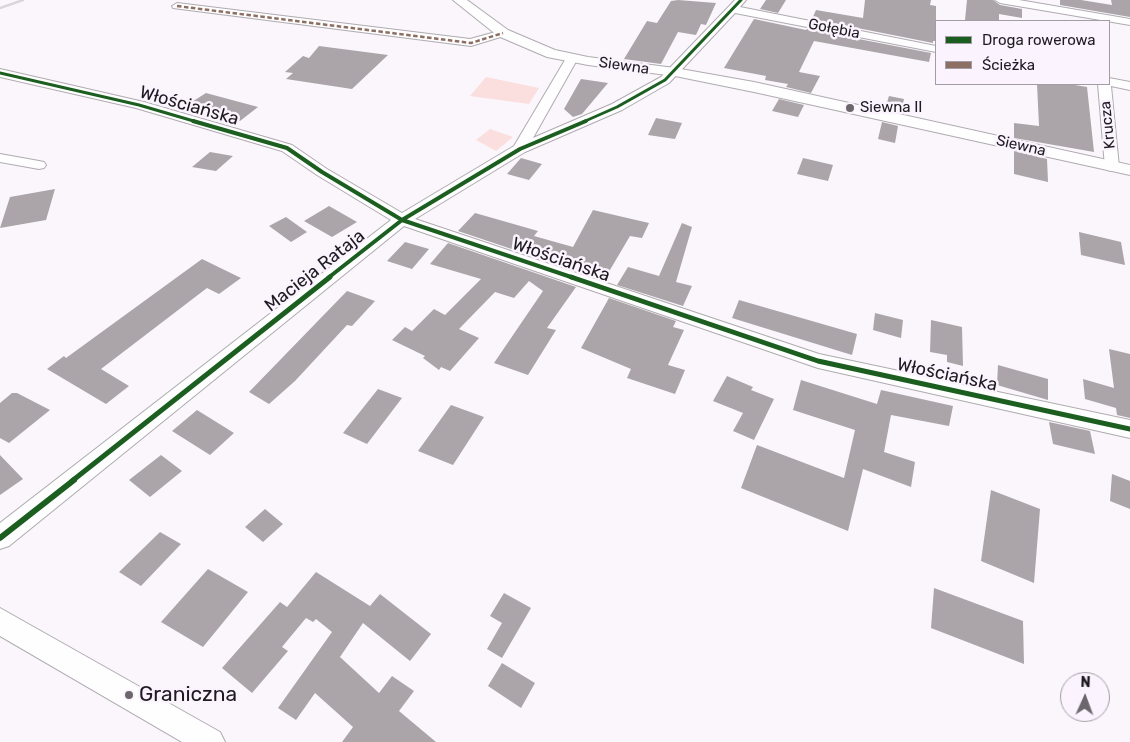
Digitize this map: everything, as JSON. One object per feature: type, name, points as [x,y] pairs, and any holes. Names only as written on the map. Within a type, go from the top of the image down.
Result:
[{"type":"street","name":"Siewna","points":[[459,0],[502,33],[532,47],[572,58],[675,72],[763,89],[1130,170]]},
{"type":"street","name":"Macieja Rataja","points":[[0,538],[402,220],[520,149],[618,107],[666,80],[741,0]]},
{"type":"street","points":[[1000,0],[1130,22]]},
{"type":"street","points":[[177,6],[471,43],[502,33]]},
{"type":"street","name":"Gołębia","points":[[732,10],[935,48]]},
{"type":"street","name":"Macieja Rataja","points":[[520,149],[572,58]]},
{"type":"street","points":[[630,66],[639,70],[647,77],[650,84],[648,90]]},
{"type":"street","name":"Włościańska","points":[[0,74],[139,105],[287,148],[322,172],[402,220],[818,361],[1130,429]]},
{"type":"street","points":[[1110,82],[1130,86]]},
{"type":"street","name":"Krucza","points":[[1104,85],[1112,167]]},
{"type":"street","points":[[0,158],[39,165]]},
{"type":"street","points":[[0,621],[210,742]]},
{"type":"shaded area","points":[[486,77],[539,88],[529,104],[470,96]]},
{"type":"shaded area","points":[[490,129],[513,137],[496,151],[476,140]]},
{"type":"building","points":[[766,0],[786,0],[778,13],[760,9]]},
{"type":"building","points":[[865,0],[931,0],[930,5],[936,6],[935,41],[933,43],[812,19],[816,10],[863,18]]},
{"type":"building","points":[[967,0],[993,0],[1000,5],[1022,9],[1022,18],[999,14],[999,20],[965,20]]},
{"type":"building","points":[[1060,0],[1081,0],[1112,5],[1111,0],[1130,0],[1130,17],[1060,5]]},
{"type":"building","points":[[671,1],[716,3],[706,25],[701,24],[696,35],[678,32],[661,64],[624,59],[647,21],[657,23]]},
{"type":"building","points":[[754,19],[931,53],[929,62],[814,41],[799,72],[820,76],[811,93],[786,87],[788,84],[765,80],[766,76],[724,68]]},
{"type":"building","points":[[319,46],[388,55],[352,89],[286,79],[293,73],[285,72],[303,56],[309,58]]},
{"type":"building","points":[[581,79],[608,83],[582,114],[573,117],[564,109]]},
{"type":"building","points":[[1037,85],[1075,85],[1087,87],[1094,152],[1014,138],[1014,123],[1039,126]]},
{"type":"building","points":[[206,93],[258,107],[240,121],[191,111],[197,108],[187,105]]},
{"type":"building","points":[[889,96],[904,99],[901,113],[885,109]]},
{"type":"building","points":[[779,99],[804,105],[798,117],[772,111]]},
{"type":"building","points":[[656,118],[682,123],[675,139],[648,135]]},
{"type":"building","points":[[882,122],[898,126],[895,143],[878,139]]},
{"type":"building","points":[[1014,151],[1047,159],[1048,182],[1014,174]]},
{"type":"building","points":[[210,152],[233,156],[216,171],[192,167]]},
{"type":"building","points":[[521,158],[542,164],[529,180],[507,174]]},
{"type":"building","points":[[803,158],[833,165],[828,181],[797,174]]},
{"type":"building","points":[[55,189],[46,220],[0,228],[10,197]]},
{"type":"building","points":[[329,206],[357,222],[332,237],[304,221]]},
{"type":"building","points":[[593,210],[649,223],[642,238],[630,236],[607,275],[589,270],[586,274],[458,231],[475,213],[538,231],[534,236],[573,247]]},
{"type":"building","points":[[286,217],[307,232],[291,242],[269,226]]},
{"type":"building","points":[[682,223],[692,227],[676,282],[692,286],[683,306],[617,285],[628,267],[659,276]]},
{"type":"building","points":[[1079,232],[1121,242],[1125,265],[1081,255]]},
{"type":"building","points":[[405,242],[429,249],[412,269],[387,261]]},
{"type":"building","points":[[448,243],[576,287],[547,328],[556,330],[528,375],[494,363],[543,291],[529,281],[514,298],[495,292],[459,329],[479,338],[450,371],[441,367],[439,370],[423,358],[425,356],[392,340],[405,327],[412,331],[434,309],[445,315],[481,279],[430,264]]},
{"type":"building","points":[[202,259],[241,278],[219,294],[207,288],[101,369],[129,386],[106,404],[47,369],[64,356],[66,358]]},
{"type":"building","points":[[347,291],[375,301],[352,326],[347,325],[295,381],[269,404],[249,392]]},
{"type":"building","points":[[609,298],[676,321],[673,327],[684,330],[668,365],[685,370],[675,394],[627,378],[631,369],[581,348]]},
{"type":"building","points":[[739,300],[857,334],[852,355],[732,318]]},
{"type":"building","points":[[875,313],[903,320],[901,338],[873,330]]},
{"type":"building","points":[[931,320],[962,327],[963,366],[947,362],[947,355],[930,352]]},
{"type":"building","points":[[1109,349],[1130,354],[1130,418],[1117,415],[1116,408],[1085,399],[1083,379],[1114,388]]},
{"type":"building","points":[[998,365],[1048,379],[1048,400],[997,385]]},
{"type":"building","points":[[727,376],[753,387],[751,390],[774,399],[754,440],[733,431],[743,413],[713,401]]},
{"type":"building","points":[[801,380],[877,404],[881,390],[953,406],[949,426],[891,415],[884,452],[915,462],[911,487],[863,469],[848,531],[741,488],[757,445],[844,478],[855,430],[793,410]]},
{"type":"building","points":[[378,389],[402,398],[367,444],[343,433]]},
{"type":"building","points":[[12,393],[17,393],[50,410],[9,443],[0,438],[0,403]]},
{"type":"building","points":[[451,405],[484,417],[453,465],[418,451]]},
{"type":"building","points":[[197,410],[234,433],[210,455],[172,431]]},
{"type":"building","points":[[1049,422],[1090,431],[1095,454],[1053,444]]},
{"type":"building","points":[[0,455],[23,479],[0,495]]},
{"type":"building","points":[[161,455],[182,471],[150,497],[129,480]]},
{"type":"building","points":[[1112,474],[1130,481],[1130,509],[1110,501]]},
{"type":"building","points":[[991,490],[1040,509],[1034,583],[981,561]]},
{"type":"building","points":[[265,509],[283,524],[263,542],[245,527]]},
{"type":"building","points":[[160,532],[181,544],[141,586],[119,572]]},
{"type":"building","points":[[208,569],[248,592],[203,647],[161,622]]},
{"type":"building","points":[[316,572],[370,606],[380,594],[431,634],[410,661],[363,623],[340,657],[379,693],[392,676],[414,691],[399,711],[436,742],[342,742],[353,727],[315,693],[296,720],[278,708],[332,632],[316,619],[313,622],[306,618],[282,647],[288,651],[252,693],[222,668],[280,602],[287,607]]},
{"type":"building","points":[[934,588],[1023,621],[1024,664],[931,628]]},
{"type":"building","points":[[504,593],[531,608],[502,658],[487,649],[502,623],[490,616]]},
{"type":"building","points":[[502,663],[535,683],[521,708],[488,686]]},
{"type":"railway","points":[[0,8],[23,0]]},
{"type":"marked path","points":[[177,6],[471,43],[503,33]]},
{"type":"cycle path","points":[[0,538],[402,220],[520,149],[617,107],[665,80],[741,0]]},
{"type":"cycle path","points":[[0,73],[139,105],[287,148],[322,172],[402,220],[818,361],[1130,429]]},
{"type":"place","name":"Siewna II","points":[[850,108]]},
{"type":"place","name":"Graniczna","points":[[129,695]]}]
